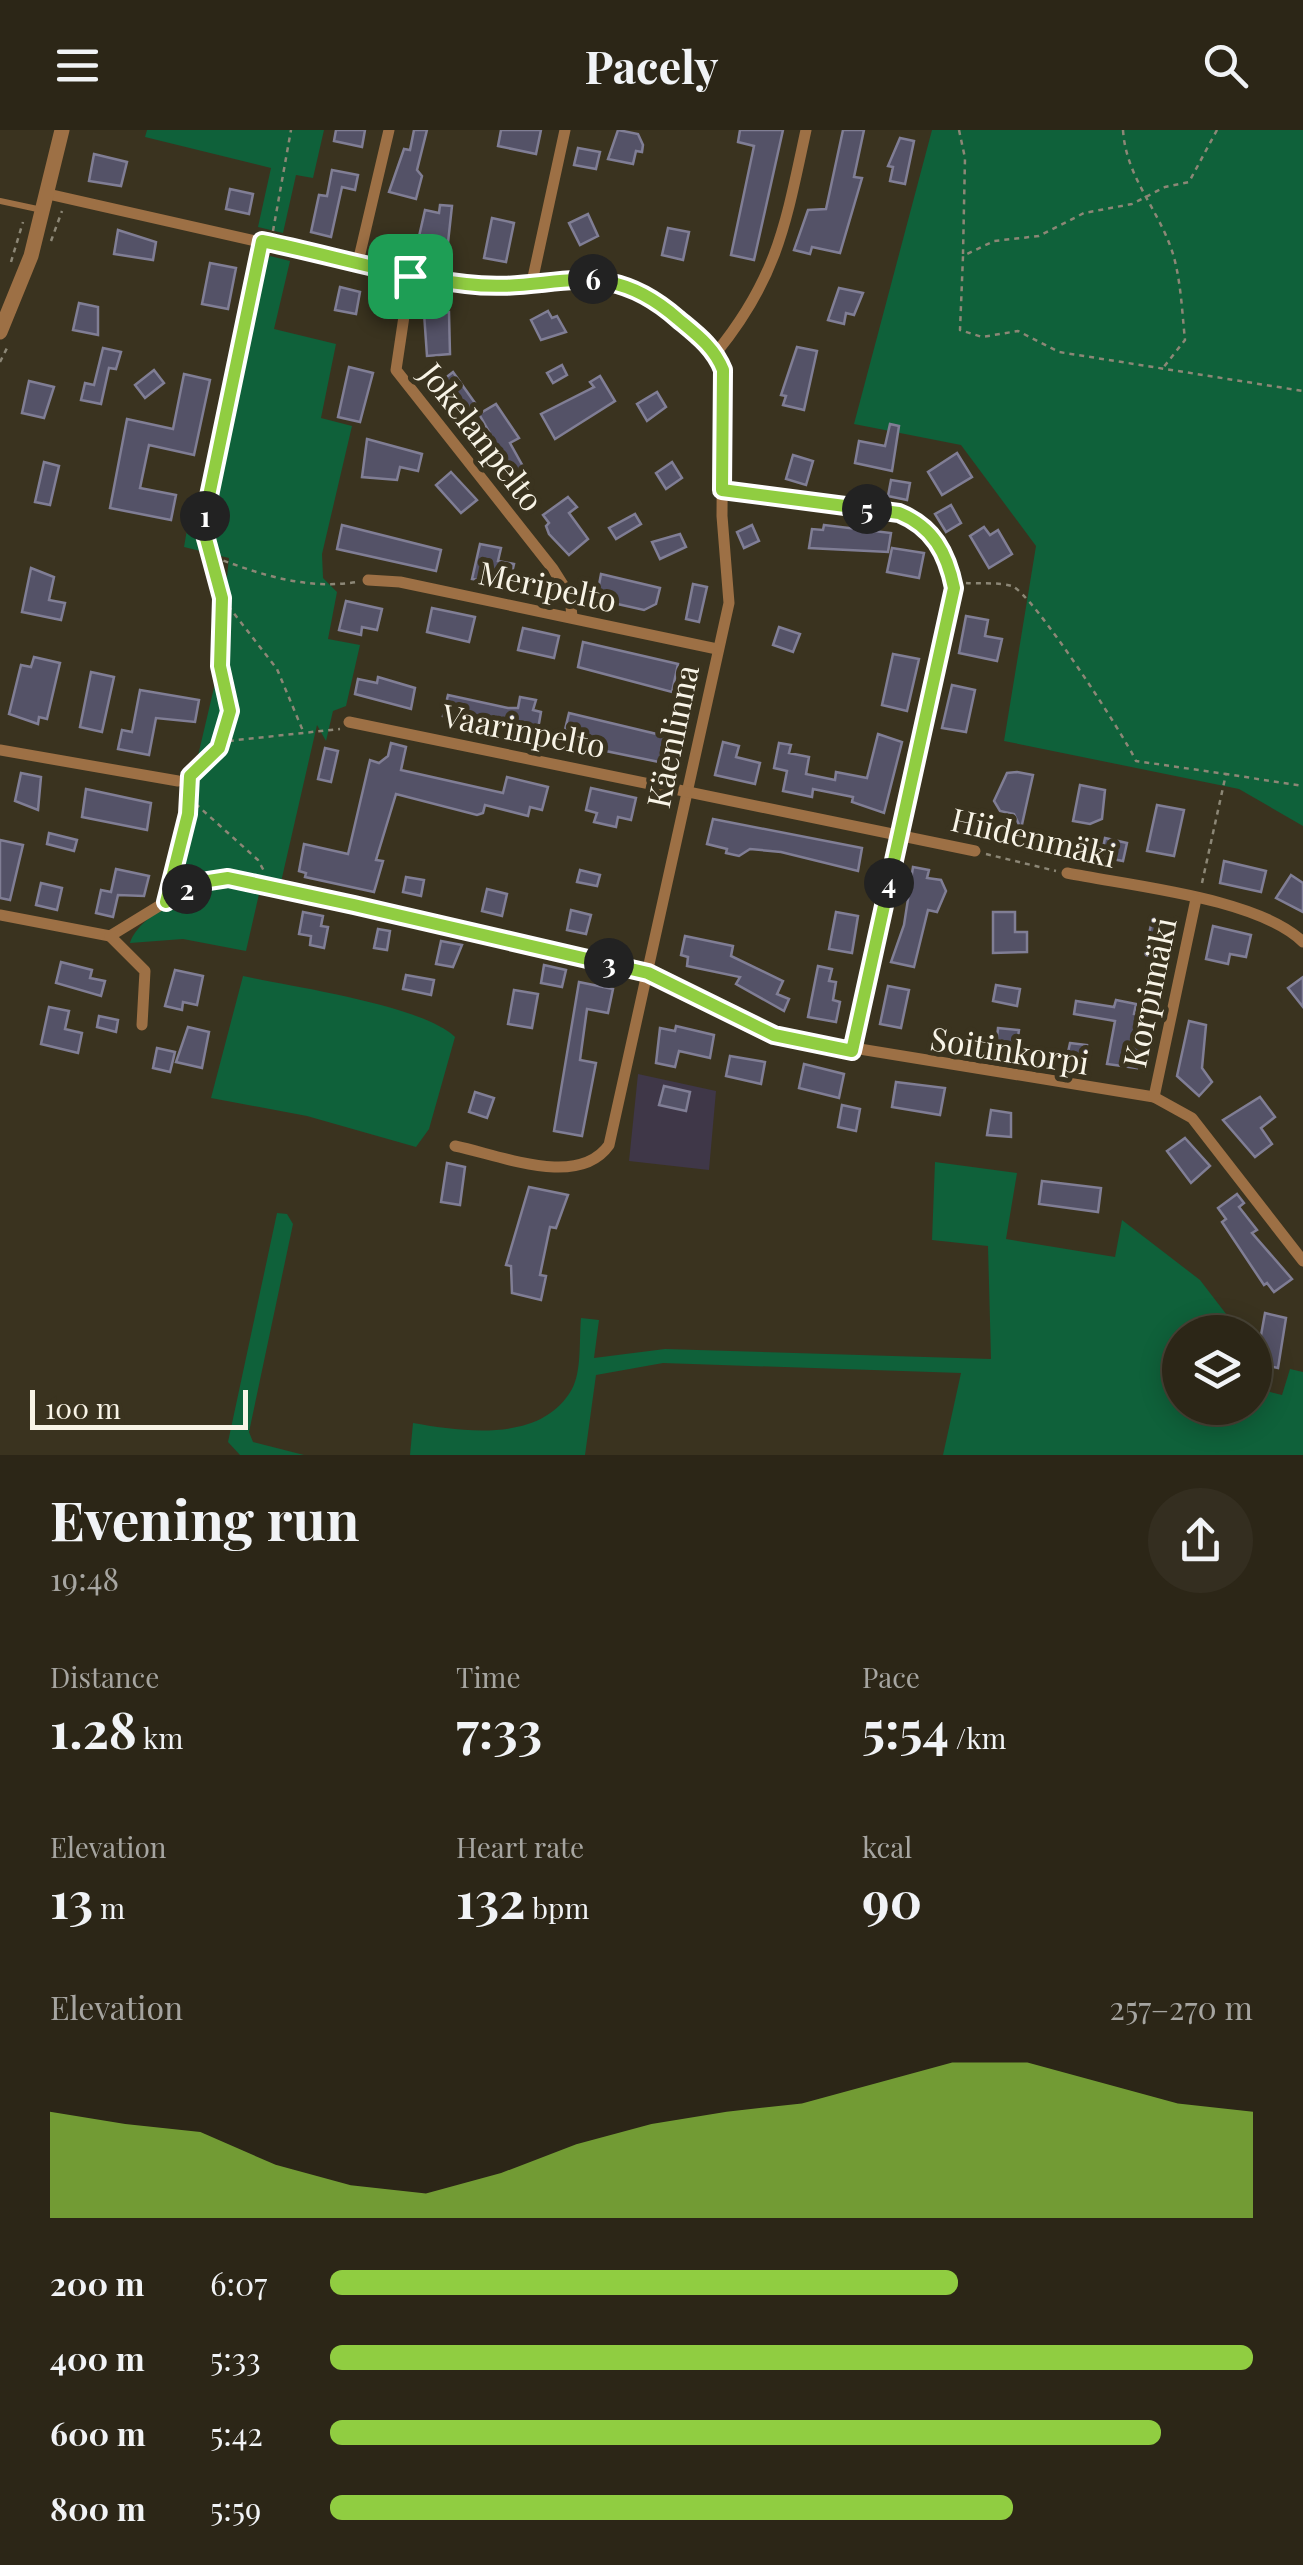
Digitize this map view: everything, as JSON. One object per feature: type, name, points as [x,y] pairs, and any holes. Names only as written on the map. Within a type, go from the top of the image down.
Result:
[{"type":"street","points":[[1,328],[15,302],[46,202],[62,130]]},
{"type":"street","points":[[358,262],[389,130]]},
{"type":"street","points":[[532,282],[564,130]]},
{"type":"street","points":[[46,202],[266,242],[410,276],[472,285],[592,279],[634,287],[651,295],[716,353],[762,290],[780,249],[806,130]]},
{"type":"street","points":[[205,515],[266,242]]},
{"type":"street","name":"Jokelanpelto","points":[[410,276],[396,370],[553,569],[570,596],[572,617]]},
{"type":"street","name":"Käenlinna","points":[[455,1146],[576,1167],[598,1159],[615,1126],[729,603],[722,490],[723,370],[716,353]]},
{"type":"street","points":[[722,490],[899,513],[922,523],[948,562],[952,582],[852,1051]]},
{"type":"street","name":"Meripelto","points":[[368,580],[572,617],[717,649]]},
{"type":"street","name":"Vaarinpelto","points":[[349,722],[688,789]]},
{"type":"street","points":[[0,750],[178,781]]},
{"type":"street","name":"Hiidenmäki","points":[[688,789],[975,851]]},
{"type":"street","name":"Hiidenmäki","points":[[1068,873],[1197,899],[1271,920],[1303,942]]},
{"type":"street","name":"Soitinkorpi","points":[[110,936],[190,887],[215,879],[272,887],[648,973],[774,1035],[852,1051],[1154,1097],[1192,1118],[1303,1261]]},
{"type":"street","name":"Korpimäki","points":[[1154,1097],[1197,899]]},
{"type":"street","points":[[0,915],[110,936],[145,970],[142,1026]]},
{"type":"lane","points":[[0,201],[46,202]]},
{"type":"path","points":[[266,242],[291,130]]},
{"type":"path","points":[[959,130],[965,158],[960,330],[982,338],[1018,331],[1059,352],[1303,391]]},
{"type":"path","points":[[1123,130],[1130,174],[1173,255],[1185,340],[1162,370]]},
{"type":"path","points":[[963,256],[994,241],[1040,236],[1084,213],[1190,182],[1216,130]]},
{"type":"path","points":[[205,515],[205,535],[222,598],[220,666],[230,711],[219,748]]},
{"type":"path","points":[[214,557],[304,584],[368,580]]},
{"type":"path","points":[[952,582],[1014,586],[1036,607],[1122,729],[1136,761],[1303,786]]},
{"type":"path","points":[[222,598],[277,670],[303,731]]},
{"type":"path","points":[[166,902],[188,814],[190,776],[228,741],[334,730],[349,722]]},
{"type":"path","points":[[1197,899],[1226,774]]},
{"type":"path","points":[[178,781],[186,795],[258,860],[272,887]]},
{"type":"path","name":"Hiidenmäki","points":[[975,851],[1068,873]]},
{"type":"shaded area","points":[[638,1074],[716,1091],[709,1170],[629,1161]]},
{"type":"green space","points":[[147,130],[324,130],[313,178],[296,175],[283,233],[258,227],[271,168],[145,137]]},
{"type":"green space","points":[[932,130],[1303,130],[1303,826],[1239,789],[1004,741],[1036,546],[961,445],[854,424]]},
{"type":"green space","points":[[270,256],[290,261],[274,329],[336,344],[321,418],[352,426],[322,554],[323,578],[337,592],[328,639],[360,645],[346,706],[333,711],[326,741],[317,725],[281,882],[218,871],[167,888],[216,679],[229,558],[184,547],[188,524],[221,533],[216,499],[264,266]]},
{"type":"green space","points":[[230,887],[259,894],[246,951],[183,939],[130,943],[146,921],[172,904]]},
{"type":"green space","points":[[243,976],[386,1007],[438,1026],[455,1037],[429,1129],[416,1147],[307,1116],[211,1098]]},
{"type":"green space","points":[[935,1162],[1017,1173],[1006,1239],[1115,1257],[1122,1220],[1200,1280],[1227,1315],[1162,1315],[1162,1425],[1272,1425],[1272,1392],[1282,1395],[1290,1369],[1303,1372],[1303,1455],[943,1455],[961,1373],[663,1363],[596,1375],[585,1455],[410,1455],[413,1423],[500,1430],[542,1418],[559,1406],[572,1389],[577,1373],[581,1318],[599,1320],[594,1358],[665,1349],[991,1359],[988,1246],[932,1240]]},
{"type":"green space","points":[[277,1213],[287,1214],[293,1224],[249,1432],[253,1442],[304,1455],[240,1455],[228,1442]]},
{"type":"building","points":[[336,130],[365,130],[362,147],[334,141]]},
{"type":"building","points":[[414,130],[427,130],[417,170],[422,176],[416,199],[389,192],[404,149],[410,150]]},
{"type":"building","points":[[501,130],[541,130],[536,154],[498,146]]},
{"type":"building","points":[[618,130],[638,134],[643,145],[642,152],[636,151],[633,164],[608,159]]},
{"type":"building","points":[[740,130],[783,130],[754,260],[731,255],[754,146],[738,142]]},
{"type":"building","points":[[843,130],[864,130],[854,177],[862,178],[840,253],[812,247],[810,254],[794,250],[808,210],[826,209]]},
{"type":"building","points":[[900,138],[914,141],[905,184],[890,181],[893,167],[888,166]]},
{"type":"building","points":[[578,148],[600,152],[596,169],[574,165]]},
{"type":"building","points":[[94,154],[127,162],[121,186],[89,181]]},
{"type":"building","points":[[332,170],[358,175],[355,190],[342,187],[331,237],[311,232],[319,195],[327,196]]},
{"type":"building","points":[[230,189],[253,194],[249,214],[226,209]]},
{"type":"building","points":[[440,205],[452,206],[446,261],[415,254],[425,210],[439,213]]},
{"type":"building","points":[[588,214],[598,236],[580,245],[569,223]]},
{"type":"building","points":[[492,218],[514,223],[506,262],[484,258]]},
{"type":"building","points":[[668,228],[689,232],[683,260],[662,255]]},
{"type":"building","points":[[118,230],[156,242],[153,260],[114,254]]},
{"type":"building","points":[[210,263],[236,268],[228,309],[202,304]]},
{"type":"building","points":[[340,287],[360,292],[356,314],[335,310]]},
{"type":"building","points":[[839,288],[863,293],[854,315],[846,313],[844,324],[828,320]]},
{"type":"building","points":[[79,303],[98,307],[98,335],[73,330]]},
{"type":"building","points":[[548,311],[552,318],[557,316],[566,332],[541,340],[531,320]]},
{"type":"building","points":[[449,312],[450,354],[427,356],[424,313]]},
{"type":"building","points":[[797,347],[817,351],[804,410],[783,405],[786,396],[781,395]]},
{"type":"building","points":[[103,348],[121,352],[116,369],[109,368],[101,404],[81,400],[85,383],[94,385]]},
{"type":"building","points":[[562,365],[567,375],[553,383],[547,373]]},
{"type":"building","points":[[349,367],[373,373],[360,422],[338,417]]},
{"type":"building","points":[[154,370],[164,383],[145,398],[135,385]]},
{"type":"building","points":[[453,372],[475,403],[457,416],[435,386]]},
{"type":"building","points":[[184,374],[210,380],[194,455],[149,445],[140,488],[176,495],[171,520],[110,508],[127,419],[173,429]]},
{"type":"building","points":[[600,376],[615,401],[555,439],[541,414],[594,387],[590,382]]},
{"type":"building","points":[[29,381],[54,387],[44,418],[22,413]]},
{"type":"building","points":[[657,392],[666,407],[647,421],[637,404]]},
{"type":"building","points":[[496,404],[519,438],[510,443],[525,470],[503,482],[488,460],[486,452],[491,449],[486,440],[492,437],[479,414]]},
{"type":"building","points":[[890,424],[899,426],[892,471],[855,463],[859,441],[885,446]]},
{"type":"building","points":[[367,439],[422,454],[418,471],[400,467],[397,480],[362,477]]},
{"type":"building","points":[[957,453],[972,477],[942,495],[928,472]]},
{"type":"building","points":[[793,455],[813,461],[806,485],[786,479]]},
{"type":"building","points":[[44,462],[59,466],[50,505],[35,502]]},
{"type":"building","points":[[672,462],[682,478],[666,489],[656,473]]},
{"type":"building","points":[[451,472],[477,500],[461,513],[436,485]]},
{"type":"building","points":[[891,480],[910,483],[907,500],[888,496]]},
{"type":"building","points":[[568,497],[577,507],[569,513],[588,539],[569,555],[549,534],[549,523],[543,515]]},
{"type":"building","points":[[951,505],[961,523],[946,532],[935,514]]},
{"type":"building","points":[[635,514],[641,524],[616,539],[609,528]]},
{"type":"building","points":[[342,525],[441,550],[436,571],[337,549]]},
{"type":"building","points":[[752,525],[759,541],[744,548],[737,532]]},
{"type":"building","points":[[824,525],[891,533],[888,552],[809,548],[812,529],[823,530]]},
{"type":"building","points":[[984,527],[990,535],[998,530],[1012,554],[989,568],[970,536]]},
{"type":"building","points":[[680,534],[686,547],[660,559],[652,542]]},
{"type":"building","points":[[480,544],[501,548],[498,561],[514,564],[509,585],[472,579]]},
{"type":"building","points":[[892,548],[924,553],[919,578],[887,572]]},
{"type":"building","points":[[31,568],[54,577],[49,600],[65,603],[61,620],[22,612]]},
{"type":"building","points":[[601,574],[660,588],[656,604],[644,610],[604,601],[605,597],[597,596]]},
{"type":"building","points":[[693,584],[707,587],[699,622],[686,619]]},
{"type":"building","points":[[346,601],[382,609],[377,630],[362,627],[361,635],[339,630]]},
{"type":"building","points":[[432,608],[475,617],[469,642],[427,632]]},
{"type":"building","points":[[966,616],[988,620],[985,636],[1002,639],[997,661],[959,653]]},
{"type":"building","points":[[779,627],[800,634],[793,652],[773,645]]},
{"type":"building","points":[[523,628],[559,636],[554,658],[518,650]]},
{"type":"building","points":[[583,642],[678,664],[672,692],[578,667]]},
{"type":"building","points":[[893,654],[919,659],[907,711],[882,705]]},
{"type":"building","points":[[34,657],[60,663],[47,719],[39,717],[38,724],[9,714],[21,665],[31,667]]},
{"type":"building","points":[[91,672],[114,677],[102,732],[80,727]]},
{"type":"building","points":[[378,677],[415,688],[411,709],[355,694],[358,679],[377,683]]},
{"type":"building","points":[[952,685],[975,690],[966,732],[942,728]]},
{"type":"building","points":[[140,690],[199,700],[195,722],[156,718],[149,755],[118,749],[122,730],[132,732]]},
{"type":"building","points":[[448,695],[508,708],[518,708],[520,697],[536,700],[533,710],[541,712],[537,735],[443,716]]},
{"type":"building","points":[[569,713],[665,736],[659,762],[562,742]]},
{"type":"building","points":[[878,734],[902,742],[884,813],[852,802],[853,797],[813,789],[812,797],[783,791],[787,771],[774,768],[779,743],[791,745],[789,753],[809,757],[806,774],[835,780],[836,772],[867,778]]},
{"type":"building","points":[[723,742],[739,746],[736,757],[760,763],[755,784],[715,775]]},
{"type":"building","points":[[391,743],[406,747],[401,770],[503,793],[507,777],[548,787],[542,810],[530,807],[528,816],[485,805],[483,813],[477,815],[396,794],[376,860],[383,861],[374,892],[305,877],[306,873],[299,871],[304,844],[348,854],[370,760],[379,763],[388,756]]},
{"type":"building","points":[[325,748],[338,751],[331,782],[318,779]]},
{"type":"building","points":[[21,773],[41,777],[38,810],[15,801]]},
{"type":"building","points":[[1007,773],[1033,775],[1021,829],[1014,814],[1000,811],[994,801]]},
{"type":"building","points":[[1080,785],[1105,790],[1102,819],[1090,824],[1073,821]]},
{"type":"building","points":[[591,788],[636,798],[631,820],[618,817],[616,827],[594,822],[597,813],[586,810]]},
{"type":"building","points":[[86,789],[151,803],[147,830],[82,817]]},
{"type":"building","points":[[1157,805],[1184,810],[1174,856],[1147,851]]},
{"type":"building","points":[[713,819],[862,848],[858,871],[781,852],[750,849],[739,856],[726,853],[727,849],[707,844]]},
{"type":"building","points":[[49,833],[77,840],[74,851],[47,844]]},
{"type":"building","points":[[1105,838],[1127,843],[1123,861],[1101,857]]},
{"type":"building","points":[[0,840],[23,845],[10,900],[0,898]]},
{"type":"building","points":[[1224,861],[1266,871],[1261,892],[1220,883]]},
{"type":"building","points":[[913,867],[929,870],[927,878],[941,880],[946,891],[937,912],[928,910],[914,967],[891,962],[904,925]]},
{"type":"building","points":[[116,869],[149,876],[144,896],[118,895],[113,917],[96,913],[101,890],[111,892]]},
{"type":"building","points":[[580,870],[600,875],[597,886],[577,882]]},
{"type":"building","points":[[1291,875],[1303,883],[1303,912],[1276,898]]},
{"type":"building","points":[[406,877],[424,880],[421,896],[403,892]]},
{"type":"building","points":[[41,883],[62,888],[57,910],[36,905]]},
{"type":"building","points":[[487,889],[507,894],[502,916],[482,911]]},
{"type":"building","points":[[571,910],[591,915],[586,934],[567,930]]},
{"type":"building","points":[[303,912],[323,916],[321,926],[328,927],[324,948],[310,945],[311,936],[299,934]]},
{"type":"building","points":[[836,912],[858,916],[852,953],[829,949]]},
{"type":"building","points":[[993,912],[1015,912],[1015,932],[1027,932],[1027,952],[993,953]]},
{"type":"building","points":[[1153,916],[1172,920],[1164,960],[1144,956]]},
{"type":"building","points":[[1213,926],[1251,935],[1246,957],[1230,954],[1228,964],[1206,959]]},
{"type":"building","points":[[378,929],[390,931],[387,950],[374,948]]},
{"type":"building","points":[[685,936],[733,946],[731,956],[783,981],[777,994],[789,999],[784,1011],[736,984],[740,977],[687,966],[688,957],[681,955]]},
{"type":"building","points":[[441,941],[462,945],[453,967],[436,964]]},
{"type":"building","points":[[61,962],[92,970],[90,978],[105,981],[101,996],[56,983]]},
{"type":"building","points":[[544,965],[566,970],[562,987],[541,983]]},
{"type":"building","points":[[818,966],[832,969],[829,981],[836,982],[833,1000],[840,1002],[836,1022],[808,1017]]},
{"type":"building","points":[[175,970],[203,976],[197,1005],[183,1002],[182,1010],[165,1006]]},
{"type":"building","points":[[406,975],[434,980],[431,995],[403,989]]},
{"type":"building","points":[[1303,977],[1303,1007],[1288,988]]},
{"type":"building","points":[[579,982],[613,989],[608,1013],[587,1009],[580,1060],[596,1063],[582,1136],[554,1131]]},
{"type":"building","points":[[996,985],[1020,989],[1017,1006],[993,1001]]},
{"type":"building","points":[[888,986],[909,990],[901,1028],[880,1024]]},
{"type":"building","points":[[514,990],[538,994],[532,1028],[508,1024]]},
{"type":"building","points":[[1116,1000],[1136,1004],[1134,1014],[1140,1015],[1135,1038],[1143,1039],[1137,1068],[1107,1064],[1115,1021],[1074,1014],[1076,1001],[1114,1007]]},
{"type":"building","points":[[49,1007],[69,1011],[65,1029],[82,1033],[78,1053],[41,1044]]},
{"type":"building","points":[[99,1016],[118,1020],[116,1032],[97,1027]]},
{"type":"building","points":[[1189,1021],[1206,1025],[1202,1068],[1212,1082],[1199,1096],[1177,1076]]},
{"type":"building","points":[[676,1026],[714,1035],[710,1058],[679,1051],[675,1067],[656,1063],[660,1028],[675,1031]]},
{"type":"building","points":[[188,1027],[209,1032],[202,1068],[176,1062]]},
{"type":"building","points":[[998,1028],[1019,1030],[1016,1050],[996,1048]]},
{"type":"building","points":[[1070,1043],[1087,1045],[1085,1060],[1067,1057]]},
{"type":"building","points":[[157,1048],[175,1052],[170,1072],[153,1068]]},
{"type":"building","points":[[730,1056],[765,1062],[761,1084],[726,1076]]},
{"type":"building","points":[[804,1064],[844,1074],[839,1098],[799,1088]]},
{"type":"building","points":[[896,1082],[945,1088],[940,1115],[892,1107]]},
{"type":"building","points":[[664,1086],[690,1092],[686,1111],[659,1105]]},
{"type":"building","points":[[475,1092],[494,1098],[487,1118],[469,1112]]},
{"type":"building","points":[[1260,1097],[1275,1117],[1261,1128],[1272,1144],[1255,1157],[1223,1120]]},
{"type":"building","points":[[842,1105],[860,1109],[856,1131],[838,1127]]},
{"type":"building","points":[[991,1110],[1011,1113],[1011,1137],[987,1135]]},
{"type":"building","points":[[1185,1138],[1210,1166],[1191,1183],[1167,1151]]},
{"type":"building","points":[[447,1163],[465,1167],[460,1205],[441,1202]]},
{"type":"building","points":[[1042,1181],[1101,1188],[1098,1212],[1039,1204]]},
{"type":"building","points":[[529,1187],[568,1195],[556,1228],[550,1227],[540,1275],[546,1276],[541,1300],[512,1293],[511,1266],[506,1265]]},
{"type":"building","points":[[1237,1194],[1244,1203],[1239,1207],[1257,1230],[1252,1233],[1292,1279],[1274,1292],[1267,1283],[1264,1285],[1222,1222],[1226,1219],[1218,1208]]},
{"type":"building","points":[[1265,1313],[1286,1318],[1278,1368],[1272,1367],[1272,1315]]},
{"type":"route","points":[[262,241],[410,276],[472,285],[614,280],[651,295],[716,353],[723,370],[722,490],[899,513],[922,523],[948,562],[954,588],[852,1051],[774,1035],[648,973],[354,905],[228,878],[202,882],[166,902],[188,814],[190,776],[219,748],[228,725],[230,711],[220,666],[218,619],[222,598],[205,535],[205,515],[208,485],[262,241]]}]
